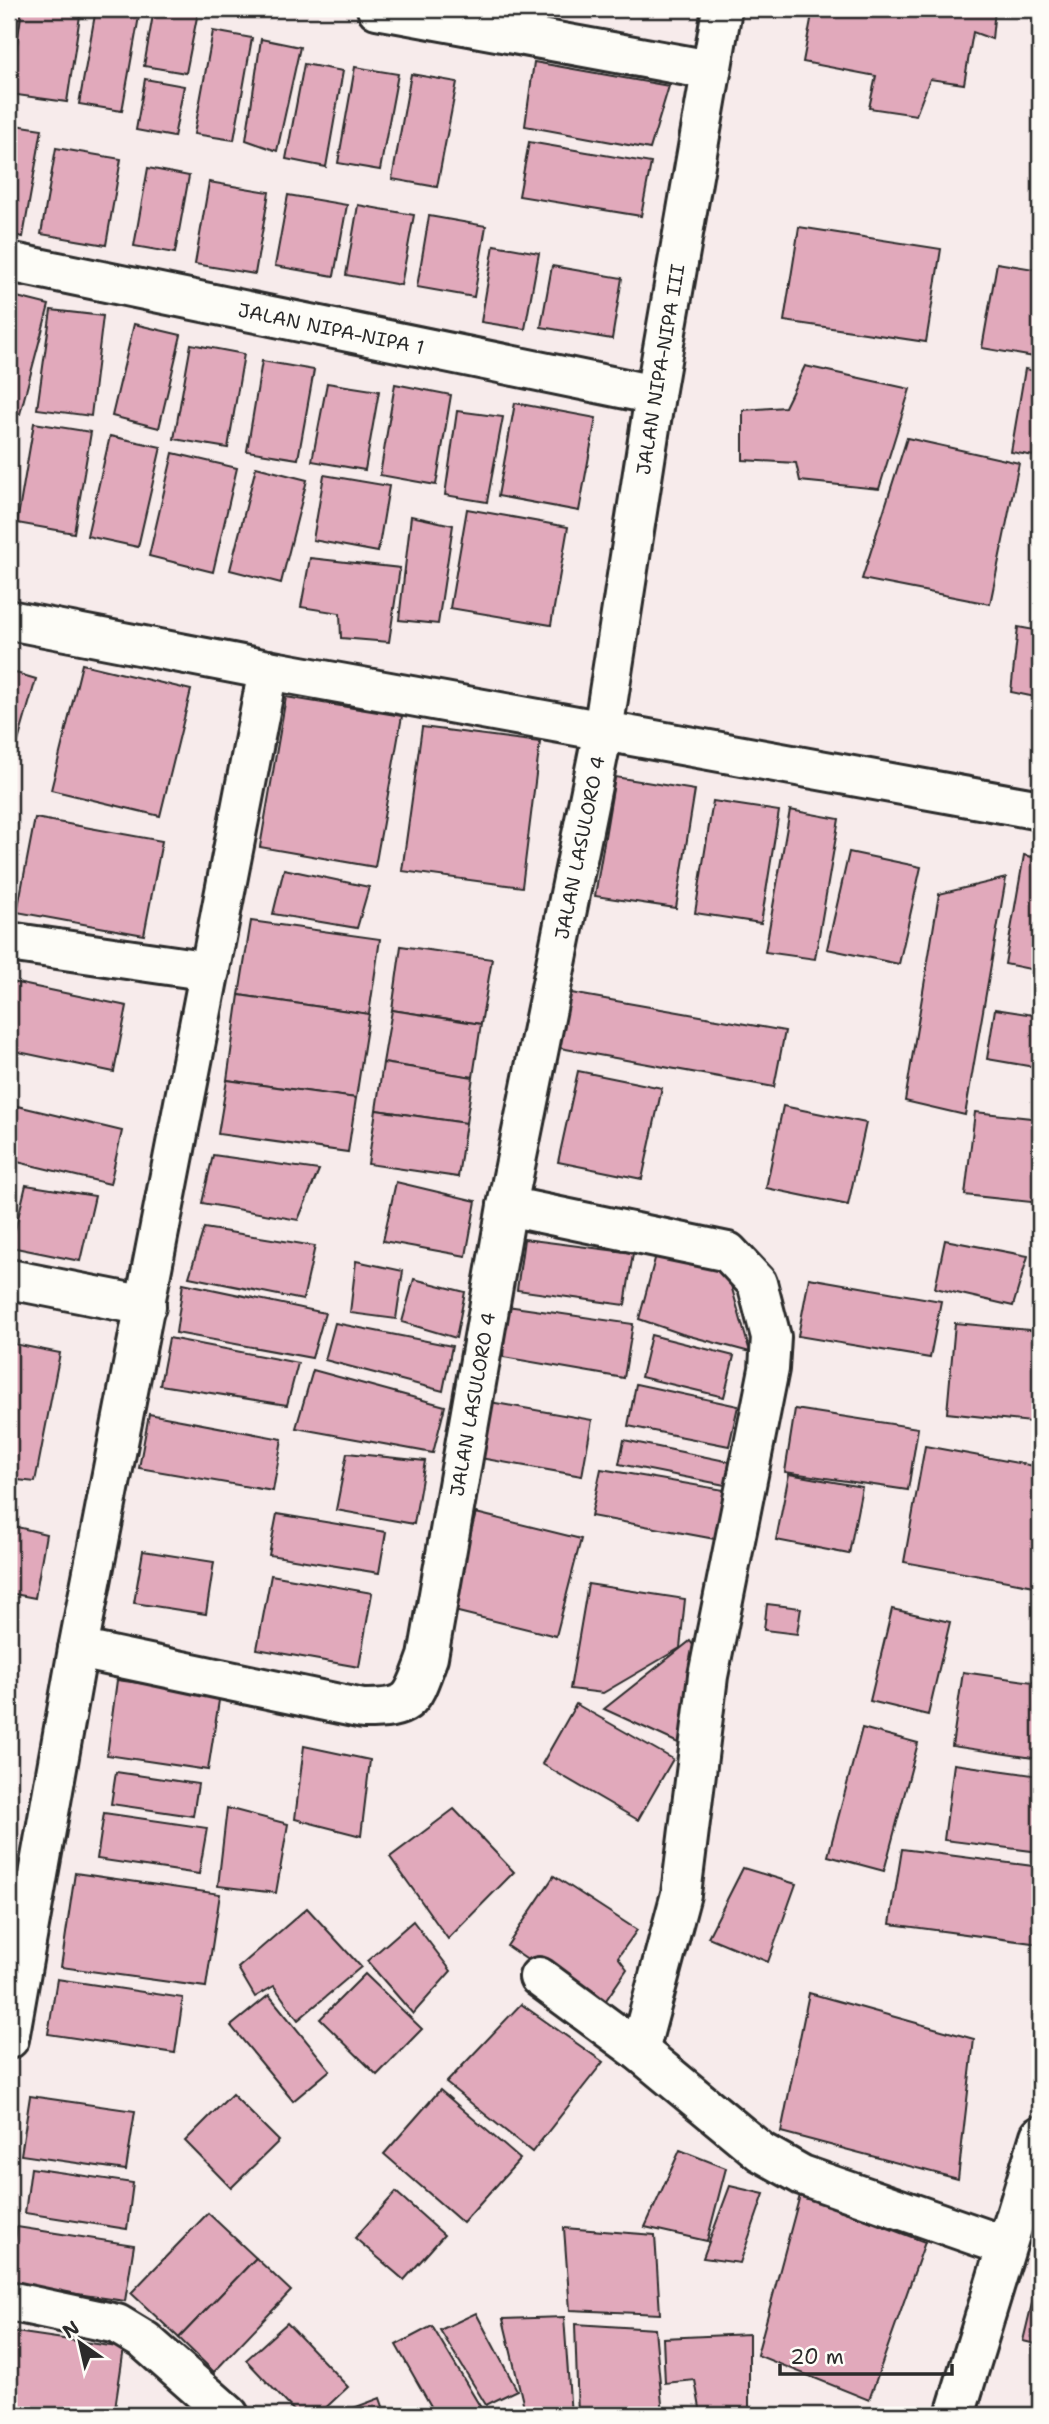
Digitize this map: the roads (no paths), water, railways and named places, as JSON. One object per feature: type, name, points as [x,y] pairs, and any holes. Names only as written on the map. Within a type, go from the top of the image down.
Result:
[{"type":"street","points":[[384,9],[710,69]]},
{"type":"street","name":"JALAN NIPA-NIPA III","points":[[603,731],[655,395],[722,9]]},
{"type":"street","name":"JALAN NIPA-NIPA 1","points":[[9,262],[655,395]]},
{"type":"street","points":[[9,620],[268,670],[1040,810]]},
{"type":"street","points":[[9,2039],[78,1649],[268,670]]},
{"type":"street","name":"JALAN LASULORO 4","points":[[78,1649],[363,1709],[390,1709],[405,1704],[413,1694],[428,1657],[507,1206],[603,731]]},
{"type":"street","points":[[9,942],[210,971]]},
{"type":"street","points":[[507,1206],[728,1252],[757,1283],[771,1337],[769,1369],[708,1676],[681,1894],[639,2051]]},
{"type":"street","points":[[9,1279],[146,1306]]},
{"type":"street","points":[[539,1977],[639,2051],[761,2152],[802,2175],[1006,2246]]},
{"type":"street","points":[[955,2415],[1040,2136]]},
{"type":"street","points":[[9,2301],[117,2325],[145,2341],[229,2415]]}]
